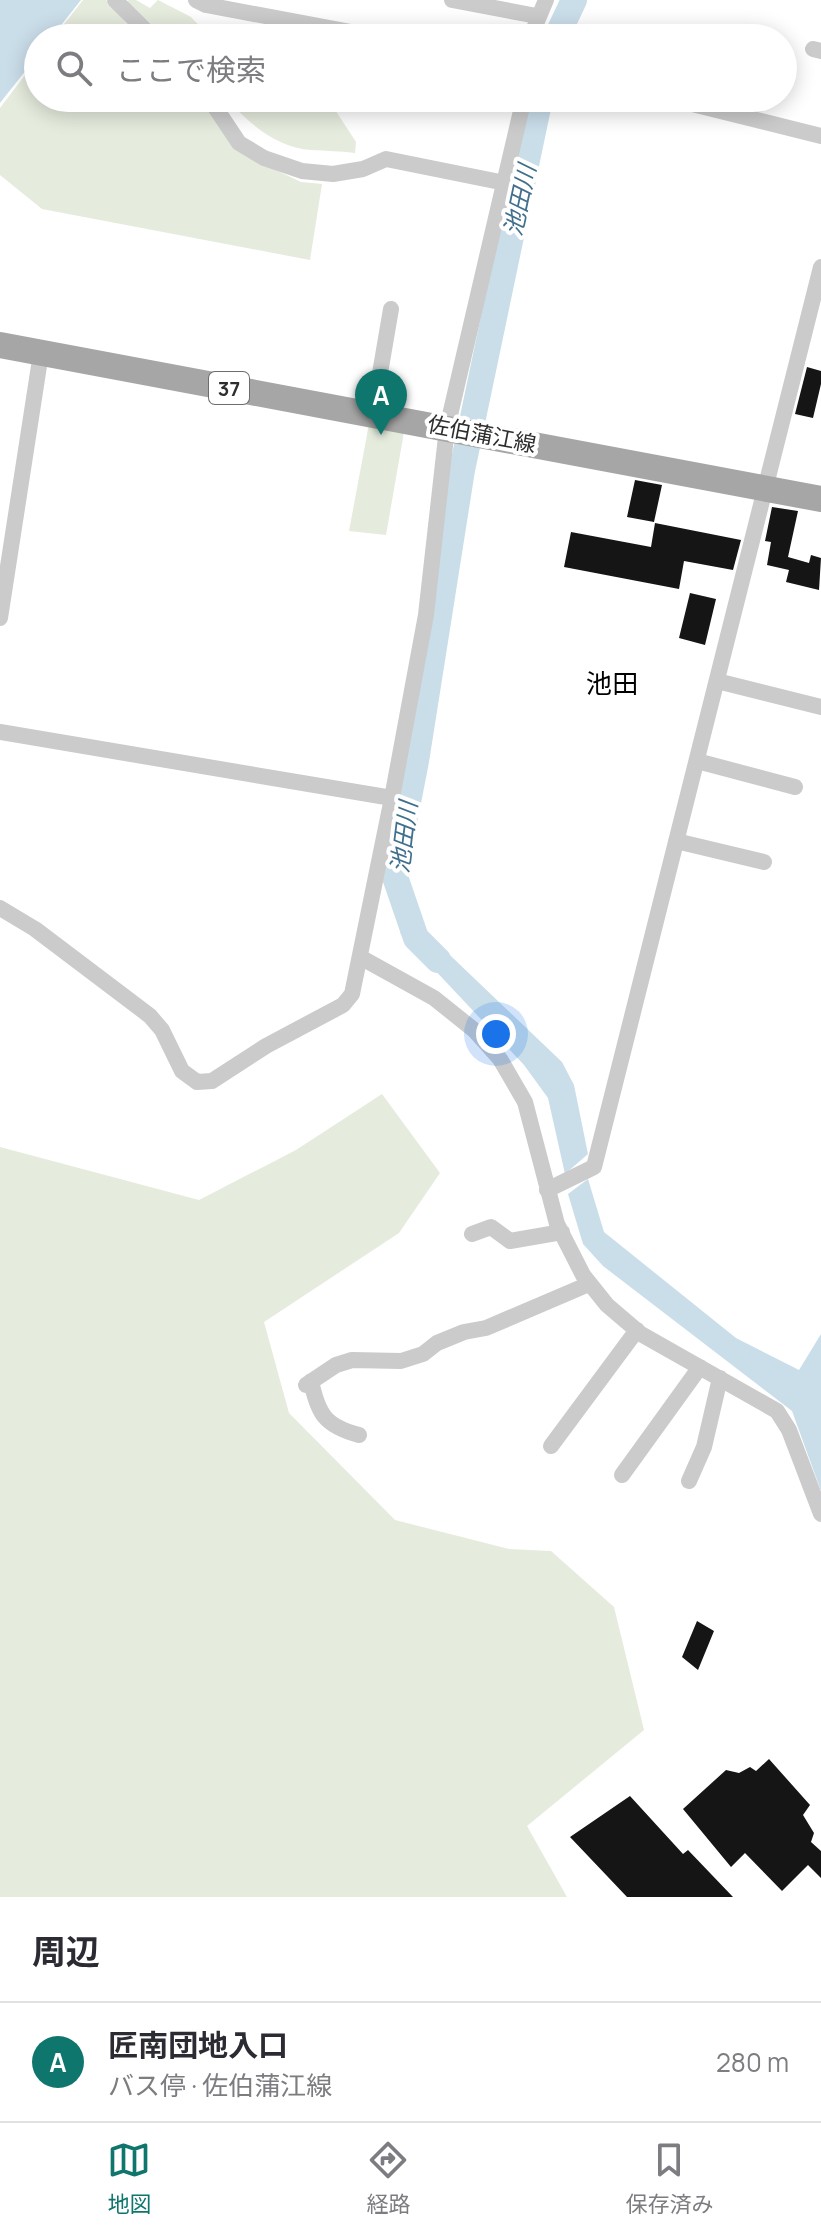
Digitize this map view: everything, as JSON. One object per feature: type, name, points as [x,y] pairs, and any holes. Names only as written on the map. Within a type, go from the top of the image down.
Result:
[{"type":"main road","name":"佐伯蒲江線","points":[[0,345],[821,499]]},
{"type":"street","points":[[115,0],[139,24]]},
{"type":"street","points":[[196,0],[206,5],[308,24]]},
{"type":"street","points":[[452,0],[537,16]]},
{"type":"street","points":[[534,24],[546,0]]},
{"type":"street","points":[[218,112],[239,143],[264,158],[302,171],[333,174],[363,169],[386,159],[505,183]]},
{"type":"street","points":[[0,908],[35,929],[150,1016],[162,1030],[182,1071],[197,1082],[212,1081],[266,1046],[343,1005],[352,994],[426,615],[453,429],[521,112]]},
{"type":"street","points":[[724,112],[821,136]]},
{"type":"street","points":[[548,1190],[594,1167],[821,267]]},
{"type":"street","points":[[373,414],[391,309]]},
{"type":"street","points":[[0,618],[41,353]]},
{"type":"street","points":[[717,681],[821,707]]},
{"type":"street","points":[[0,732],[392,798]]},
{"type":"street","points":[[697,761],[795,787]]},
{"type":"street","points":[[676,841],[764,862]]},
{"type":"street","points":[[360,957],[434,998],[474,1030],[500,1059],[525,1102],[562,1232],[589,1284],[607,1305],[637,1330],[771,1406],[789,1430],[821,1514]]},
{"type":"street","points":[[472,1234],[491,1227],[510,1241],[562,1232]]},
{"type":"street","points":[[359,1435],[330,1423],[317,1407],[309,1383],[336,1365],[352,1360],[401,1361],[423,1354],[451,1337],[486,1328],[589,1284]]},
{"type":"street","points":[[551,1446],[637,1330]]},
{"type":"street","points":[[622,1475],[700,1367]]},
{"type":"street","points":[[689,1481],[704,1447],[720,1378]]},
{"type":"shaded area","points":[[83,0],[106,0],[127,24],[64,24]]},
{"type":"shaded area","points":[[136,0],[150,8],[158,0],[191,17],[198,24],[146,24],[124,3]]},
{"type":"shaded area","points":[[24,76],[24,112],[209,112],[249,157],[301,182],[322,184],[310,260],[42,209],[0,175],[0,108]]},
{"type":"shaded area","points":[[240,112],[336,112],[356,142],[355,153],[287,145],[264,133]]},
{"type":"shaded area","points":[[369,424],[404,432],[386,535],[349,531]]},
{"type":"shaded area","points":[[382,1094],[440,1173],[399,1233],[264,1322],[289,1413],[395,1520],[509,1549],[551,1551],[614,1607],[644,1730],[527,1826],[567,1897],[0,1897],[0,1147],[199,1200],[296,1150]]},
{"type":"water","points":[[0,0],[81,0],[62,24],[24,24],[24,73],[0,103]]},
{"type":"water","points":[[400,933],[431,937],[562,1062],[574,1085],[588,1154],[565,1174],[548,1098],[524,1065]]},
{"type":"water","points":[[588,1179],[604,1232],[736,1338],[799,1370],[821,1334],[821,1491],[792,1411],[603,1266],[583,1244],[568,1194]]},
{"type":"building","points":[[807,367],[821,371],[813,418],[795,414]]},
{"type":"building","points":[[635,480],[662,485],[654,522],[627,517]]},
{"type":"building","points":[[772,507],[798,511],[788,557],[809,563],[811,555],[821,558],[819,590],[786,582],[789,570],[767,565],[771,542],[765,541]]},
{"type":"building","points":[[655,523],[741,540],[733,570],[684,561],[679,589],[564,567],[571,532],[651,547]]},
{"type":"building","points":[[690,593],[716,599],[705,645],[679,638]]},
{"type":"building","points":[[697,1621],[714,1631],[698,1670],[682,1657]]},
{"type":"building","points":[[769,1759],[810,1805],[803,1815],[814,1833],[811,1842],[821,1851],[821,1878],[808,1865],[782,1891],[745,1853],[731,1867],[683,1809],[726,1770],[739,1773],[750,1767],[756,1771]]},
{"type":"building","points":[[630,1796],[683,1854],[688,1850],[733,1897],[627,1897],[570,1837]]},
{"type":"waterway","name":"池田川","points":[[563,24],[574,0]]},
{"type":"waterway","name":"池田川","points":[[438,960],[416,938],[394,874],[416,761],[462,470],[537,112]]},
{"type":"place","name":"匠南団地入口","points":[[381,435]]},
{"type":"district","name":"池田","points":[[612,683]]}]
